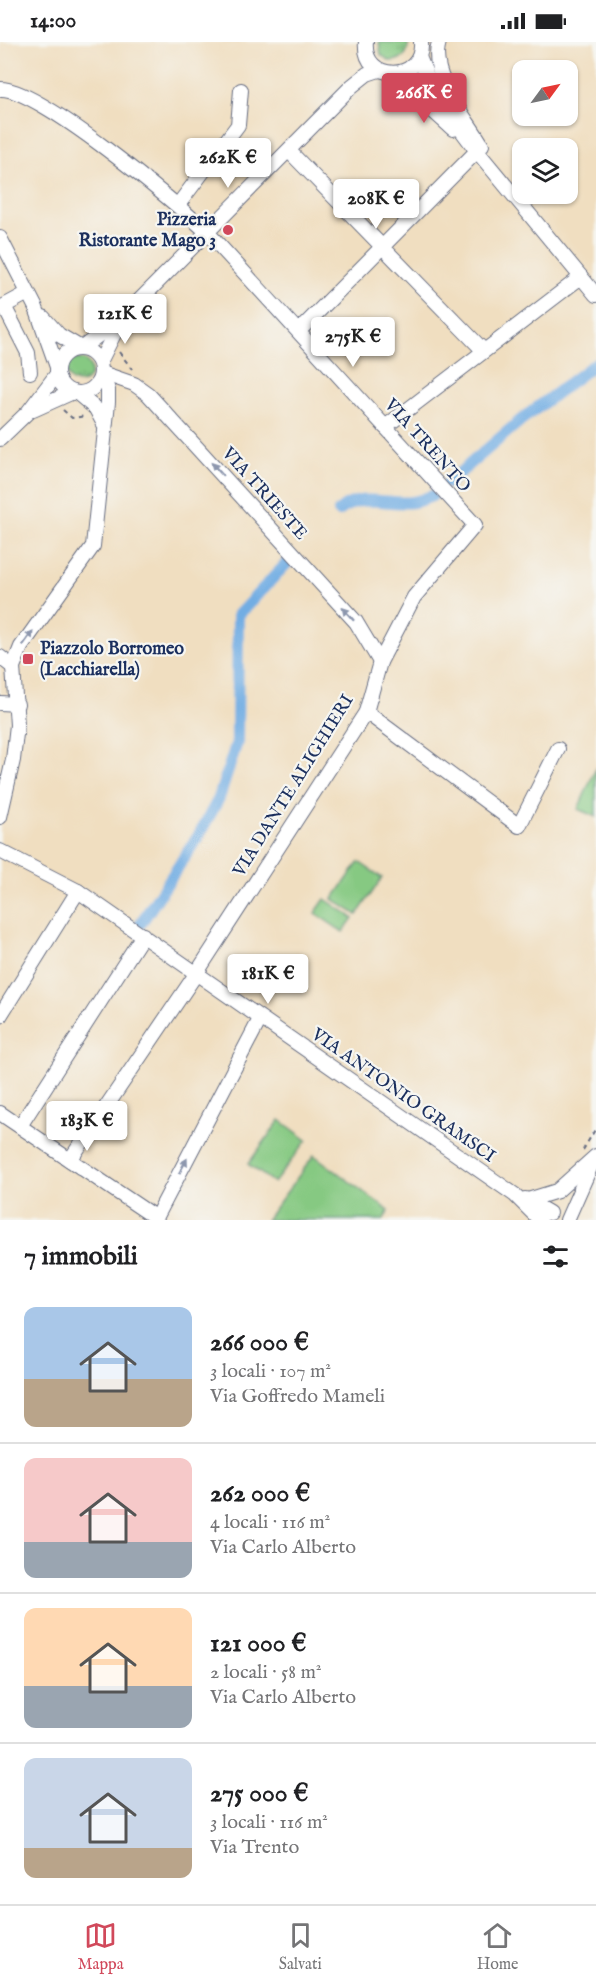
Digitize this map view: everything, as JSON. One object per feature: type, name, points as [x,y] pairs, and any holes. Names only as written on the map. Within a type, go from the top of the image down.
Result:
[{"type":"street","points":[[421,42],[419,57],[435,95],[477,151],[596,296]]},
{"type":"street","points":[[439,42],[438,66],[448,90],[506,185]]},
{"type":"street","points":[[366,46],[386,72],[477,151]]},
{"type":"street","points":[[352,86],[366,46]]},
{"type":"street","points":[[0,439],[28,412],[57,371],[64,354],[82,348],[126,314],[352,86],[367,74],[408,69],[419,57]]},
{"type":"street","name":"VIA TRENTO","points":[[0,89],[31,100],[63,117],[178,205],[207,232],[299,331],[475,525]]},
{"type":"street","points":[[178,205],[238,125],[241,90]]},
{"type":"street","points":[[289,151],[483,351]]},
{"type":"street","points":[[299,331],[477,151]]},
{"type":"street","points":[[0,238],[36,308],[60,381],[96,409],[105,426]]},
{"type":"street","points":[[385,427],[581,277]]},
{"type":"street","points":[[28,293],[4,306],[28,353],[30,372]]},
{"type":"street","points":[[0,817],[13,760],[17,704],[13,667],[21,648],[93,546],[108,390],[93,353],[59,335],[36,308]]},
{"type":"street","points":[[28,412],[75,392],[92,388],[126,314]]},
{"type":"street","name":"VIA TRIESTE","points":[[101,369],[134,384],[148,394],[356,622],[380,662]]},
{"type":"street","points":[[0,418],[12,426]]},
{"type":"street","name":"VIA DANTE ALIGHIERI","points":[[70,1160],[196,974],[366,712],[380,662],[414,597],[475,525]]},
{"type":"street","points":[[0,657],[13,667]]},
{"type":"street","points":[[0,702],[17,704]]},
{"type":"street","points":[[366,712],[519,826],[558,749]]},
{"type":"street","name":"VIA ANTONIO GRAMSCI","points":[[0,851],[78,891],[260,1019],[521,1197],[545,1216],[560,1214],[567,1220]]},
{"type":"street","points":[[0,1016],[78,891]]},
{"type":"street","points":[[20,1126],[143,935]]},
{"type":"street","points":[[0,1113],[156,1218],[260,1019]]},
{"type":"street","points":[[521,1197],[545,1196],[563,1186],[596,1155]]},
{"type":"street","points":[[567,1220],[596,1155]]},
{"type":"street","points":[[545,1216],[563,1186]]},
{"type":"path","points":[[51,401],[72,418],[85,417],[96,409]]},
{"type":"green space","points":[[379,42],[408,42],[406,53],[401,58],[390,61],[381,55]]},
{"type":"green space","points":[[79,359],[84,360],[90,366],[90,376],[84,382],[79,383],[74,382],[68,376],[67,371],[68,366],[74,360]]},
{"type":"green space","points":[[596,768],[596,817],[578,809]]},
{"type":"green space","points":[[359,862],[382,878],[357,915],[333,899]]},
{"type":"green space","points":[[325,899],[353,918],[343,932],[315,913]]},
{"type":"green space","points":[[280,1120],[307,1140],[274,1183],[248,1164]]},
{"type":"green space","points":[[314,1155],[389,1211],[383,1220],[266,1220]]},
{"type":"waterway","points":[[448,483],[521,420],[596,363]]},
{"type":"waterway","points":[[339,511],[348,505],[366,500],[403,503],[432,496]]},
{"type":"waterway","points":[[141,923],[199,835],[219,798],[237,742],[238,615],[289,561]]},
{"type":"place","name":"Pizzeria Ristorante Mago 3","points":[[228,230]]},
{"type":"place","name":"Piazzolo Borromeo (Lacchiarella)","points":[[28,659]]}]
